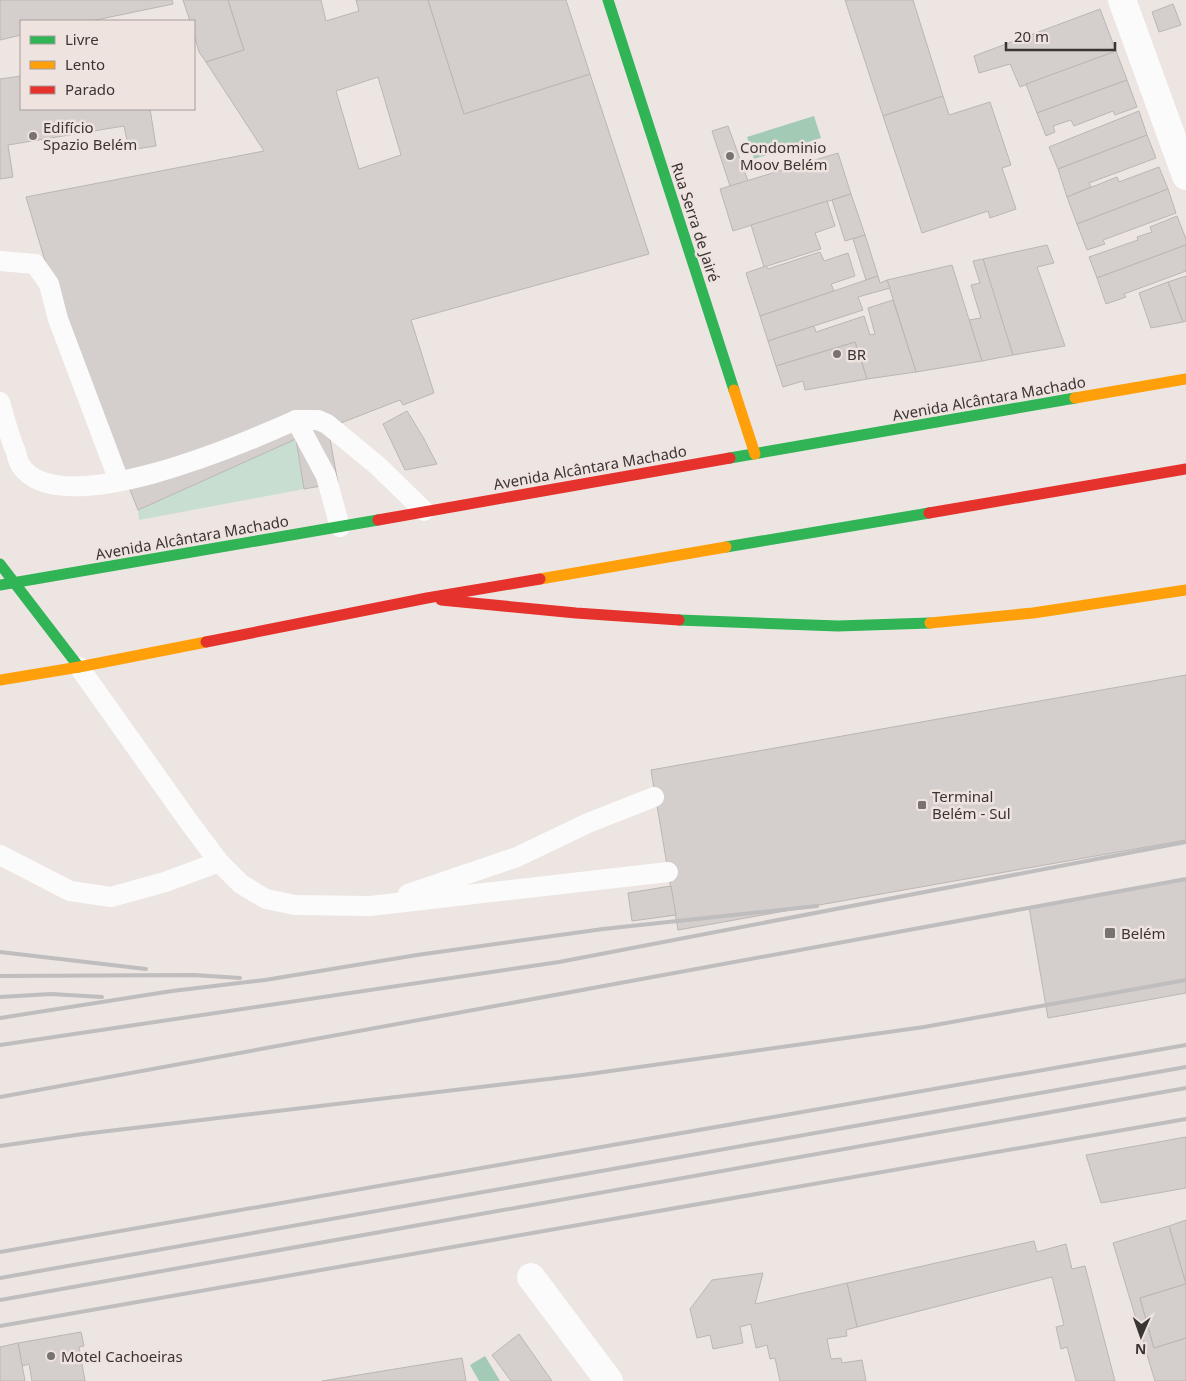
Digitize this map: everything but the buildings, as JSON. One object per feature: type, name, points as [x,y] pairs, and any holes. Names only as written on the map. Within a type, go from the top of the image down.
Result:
[{"type":"main road","name":"Rua Serra de Jairé","points":[[608,0],[755,454]]},
{"type":"main road","name":"Avenida Alcântara Machado","points":[[0,586],[1186,379]]},
{"type":"main road","points":[[0,680],[80,667],[427,598],[1186,469]]},
{"type":"main road","points":[[0,564],[80,667]]},
{"type":"main road","points":[[427,598],[576,613],[702,622],[838,626],[945,622],[1033,613],[1186,590]]},
{"type":"street","points":[[1122,0],[1186,176]]},
{"type":"street","points":[[531,1277],[609,1381]]},
{"type":"lane","points":[[0,260],[35,264],[49,284],[58,319],[119,481]]},
{"type":"lane","points":[[0,402],[21,466],[35,479],[53,484],[75,486],[104,484],[187,464],[296,420],[309,419],[327,424],[378,466],[424,511]]},
{"type":"lane","points":[[296,420],[326,476],[340,528]]},
{"type":"lane","points":[[80,667],[219,862],[241,884],[266,899],[295,905],[370,906],[668,872]]},
{"type":"lane","points":[[370,906],[517,857],[588,823],[654,797]]},
{"type":"lane","points":[[0,855],[70,891],[111,897],[165,882],[219,862]]},
{"type":"shaded area","points":[[814,116],[821,138],[754,159],[747,137]]},
{"type":"shaded area","points":[[296,439],[304,489],[139,520],[138,510]]},
{"type":"shaded area","points":[[485,1356],[500,1381],[479,1381],[470,1365]]},
{"type":"railway","points":[[0,1045],[559,962],[1186,842]]},
{"type":"railway","points":[[0,1097],[1186,879]]},
{"type":"railway","points":[[0,1018],[172,991],[265,980],[417,955],[603,929],[817,906]]},
{"type":"railway","points":[[0,952],[146,969]]},
{"type":"railway","points":[[0,976],[194,975],[240,978]]},
{"type":"railway","points":[[0,1146],[83,1134],[582,1075],[924,1027],[1186,980]]},
{"type":"railway","points":[[0,997],[51,994],[102,997]]},
{"type":"railway","points":[[0,1252],[1186,1045]]},
{"type":"railway","points":[[0,1278],[1186,1067]]},
{"type":"railway","points":[[0,1300],[1186,1088]]},
{"type":"railway","points":[[0,1326],[1186,1119]]},
{"type":"traffic: fast","points":[[608,0],[734,390]]},
{"type":"traffic: fast","points":[[730,458],[1075,398]]},
{"type":"traffic: fast","points":[[726,547],[929,513]]},
{"type":"traffic: fast","points":[[0,585],[378,520]]},
{"type":"traffic: fast","points":[[0,564],[79,667]]},
{"type":"traffic: fast","points":[[679,620],[838,626],[930,623]]},
{"type":"traffic: slow","points":[[1075,398],[1186,379]]},
{"type":"traffic: slow","points":[[734,390],[755,454]]},
{"type":"traffic: slow","points":[[540,579],[726,547]]},
{"type":"traffic: slow","points":[[930,623],[1033,613],[1186,590]]},
{"type":"traffic: slow","points":[[0,680],[79,667],[206,642]]},
{"type":"traffic: jam","points":[[378,520],[730,458]]},
{"type":"traffic: jam","points":[[929,513],[1186,469]]},
{"type":"traffic: jam","points":[[206,642],[427,598],[540,579]]},
{"type":"traffic: jam","points":[[441,600],[576,613],[679,620]]},
{"type":"place","name":"Edifício Spazio Belém","points":[[33,136]]},
{"type":"place","name":"Condominio Moov Belém","points":[[730,156]]},
{"type":"place","name":"BR","points":[[837,354]]},
{"type":"place","name":"Terminal Belém - Sul","points":[[922,805]]},
{"type":"place","name":"Belém","points":[[1110,933]]},
{"type":"place","name":"Motel Cachoeiras","points":[[51,1356]]}]
